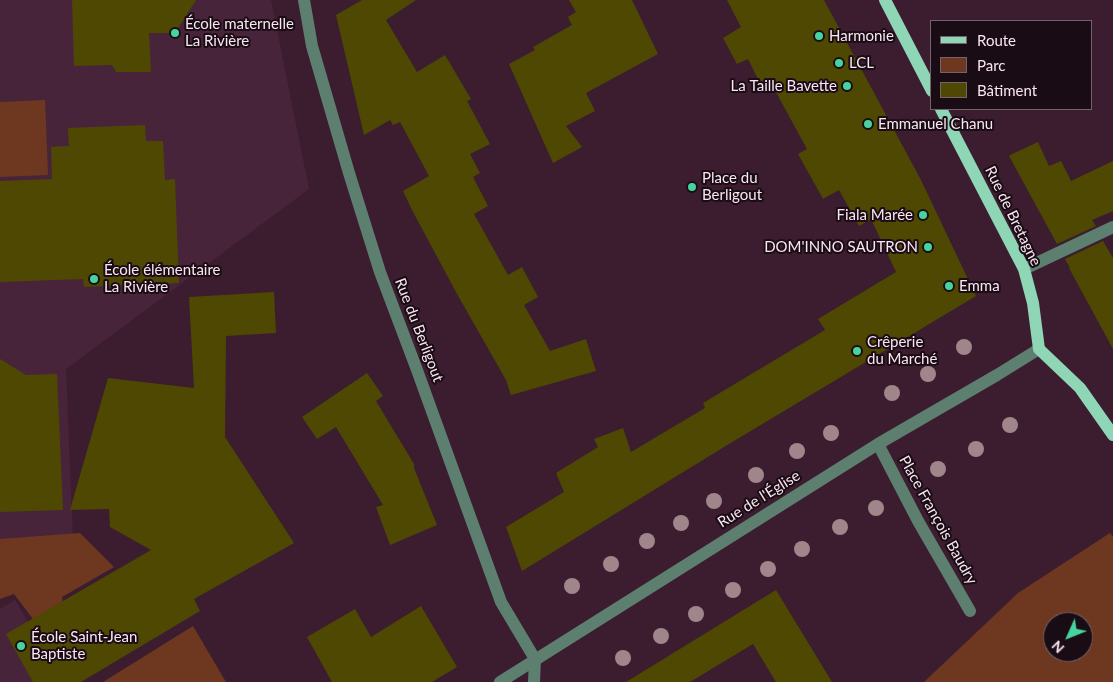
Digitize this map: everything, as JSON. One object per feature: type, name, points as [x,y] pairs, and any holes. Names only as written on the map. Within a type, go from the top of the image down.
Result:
[{"type":"main road","points":[[886,0],[930,87]]},
{"type":"main road","name":"Rue de Bretagne","points":[[942,110],[1024,270],[1032,303],[1039,349]]},
{"type":"main road","points":[[1039,349],[1080,388],[1113,435]]},
{"type":"street","name":"Rue du Berligout","points":[[304,0],[315,56],[380,272],[501,602],[535,659]]},
{"type":"street","points":[[1024,270],[1113,227]]},
{"type":"street","name":"Rue de l'Église","points":[[500,682],[878,444],[1039,349]]},
{"type":"street","name":"Place François Baudry","points":[[878,444],[918,521],[970,611]]},
{"type":"street","points":[[534,682],[535,659]]},
{"type":"shaded area","name":"École élémentaire La Rivière","points":[[0,0],[271,0],[309,189],[66,369],[73,541],[0,543]]},
{"type":"shaded area","name":"École Saint-Jean Baptiste","points":[[15,600],[63,682],[0,682],[0,609]]},
{"type":"green space","points":[[45,100],[48,175],[0,177],[0,102]]},
{"type":"green space","points":[[80,533],[114,567],[62,597],[64,614],[39,627],[14,594],[0,599],[0,539]]},
{"type":"green space","points":[[1110,533],[1113,537],[1113,682],[924,682],[1018,593]]},
{"type":"green space","points":[[193,626],[226,682],[103,682]]},
{"type":"building","points":[[72,0],[196,0],[175,33],[149,33],[151,72],[116,72],[112,65],[74,66]]},
{"type":"building","points":[[362,0],[416,0],[386,20],[417,72],[445,55],[471,99],[467,101],[490,144],[470,154],[480,173],[473,177],[488,206],[474,214],[508,275],[522,267],[538,297],[524,305],[550,351],[586,339],[596,371],[511,395],[506,380],[457,294],[403,191],[429,176],[400,122],[393,125],[390,120],[364,135],[336,15]]},
{"type":"building","points":[[569,0],[632,0],[658,54],[586,93],[595,111],[566,126],[582,147],[553,163],[509,64],[535,50],[533,47],[572,25],[568,17],[576,12]]},
{"type":"building","points":[[727,0],[824,0],[921,180],[976,296],[522,571],[506,527],[564,492],[556,473],[598,447],[594,439],[623,428],[631,452],[705,408],[703,403],[825,330],[818,319],[896,272],[871,219],[859,226],[839,190],[823,199],[798,154],[807,149],[771,83],[762,87],[748,59],[737,64],[723,38],[741,27]]},
{"type":"building","points":[[145,125],[146,141],[163,141],[165,180],[175,179],[179,283],[84,287],[83,279],[0,282],[0,181],[52,179],[51,147],[69,146],[68,128]]},
{"type":"building","points":[[1038,142],[1049,166],[1061,161],[1071,181],[1113,161],[1113,211],[1092,220],[1096,226],[1057,244],[1009,156]]},
{"type":"building","points":[[1103,241],[1113,258],[1113,349],[1065,259]]},
{"type":"building","points":[[274,292],[276,333],[226,336],[225,437],[294,543],[194,599],[200,611],[81,682],[33,682],[6,634],[151,550],[110,527],[109,509],[70,510],[108,378],[194,388],[189,297]]},
{"type":"building","points":[[0,359],[26,375],[57,374],[63,510],[0,512]]},
{"type":"building","points":[[367,373],[383,396],[376,401],[414,464],[437,525],[390,545],[376,507],[383,505],[336,427],[317,439],[302,417]]},
{"type":"building","points":[[776,590],[832,682],[776,682],[753,644],[690,682],[626,682]]},
{"type":"building","points":[[421,606],[457,667],[432,682],[332,682],[307,637],[355,609],[371,637]]},
{"type":"place","name":"École maternelle La Rivière","points":[[175,33]]},
{"type":"place","name":"Harmonie","points":[[819,36]]},
{"type":"place","name":"LCL","points":[[839,63]]},
{"type":"place","name":"La Taille Bavette","points":[[847,86]]},
{"type":"place","name":"Emmanuel Chanu","points":[[868,124]]},
{"type":"place","name":"Place du Berligout","points":[[692,187]]},
{"type":"place","name":"Fiala Marée","points":[[923,215]]},
{"type":"place","name":"DOM'INNO SAUTRON","points":[[928,247]]},
{"type":"place","name":"École élémentaire La Rivière","points":[[94,279]]},
{"type":"place","name":"Emma","points":[[949,286]]},
{"type":"place","name":"Crêperie du Marché","points":[[857,351]]},
{"type":"place","name":"École Saint-Jean Baptiste","points":[[21,646]]}]
